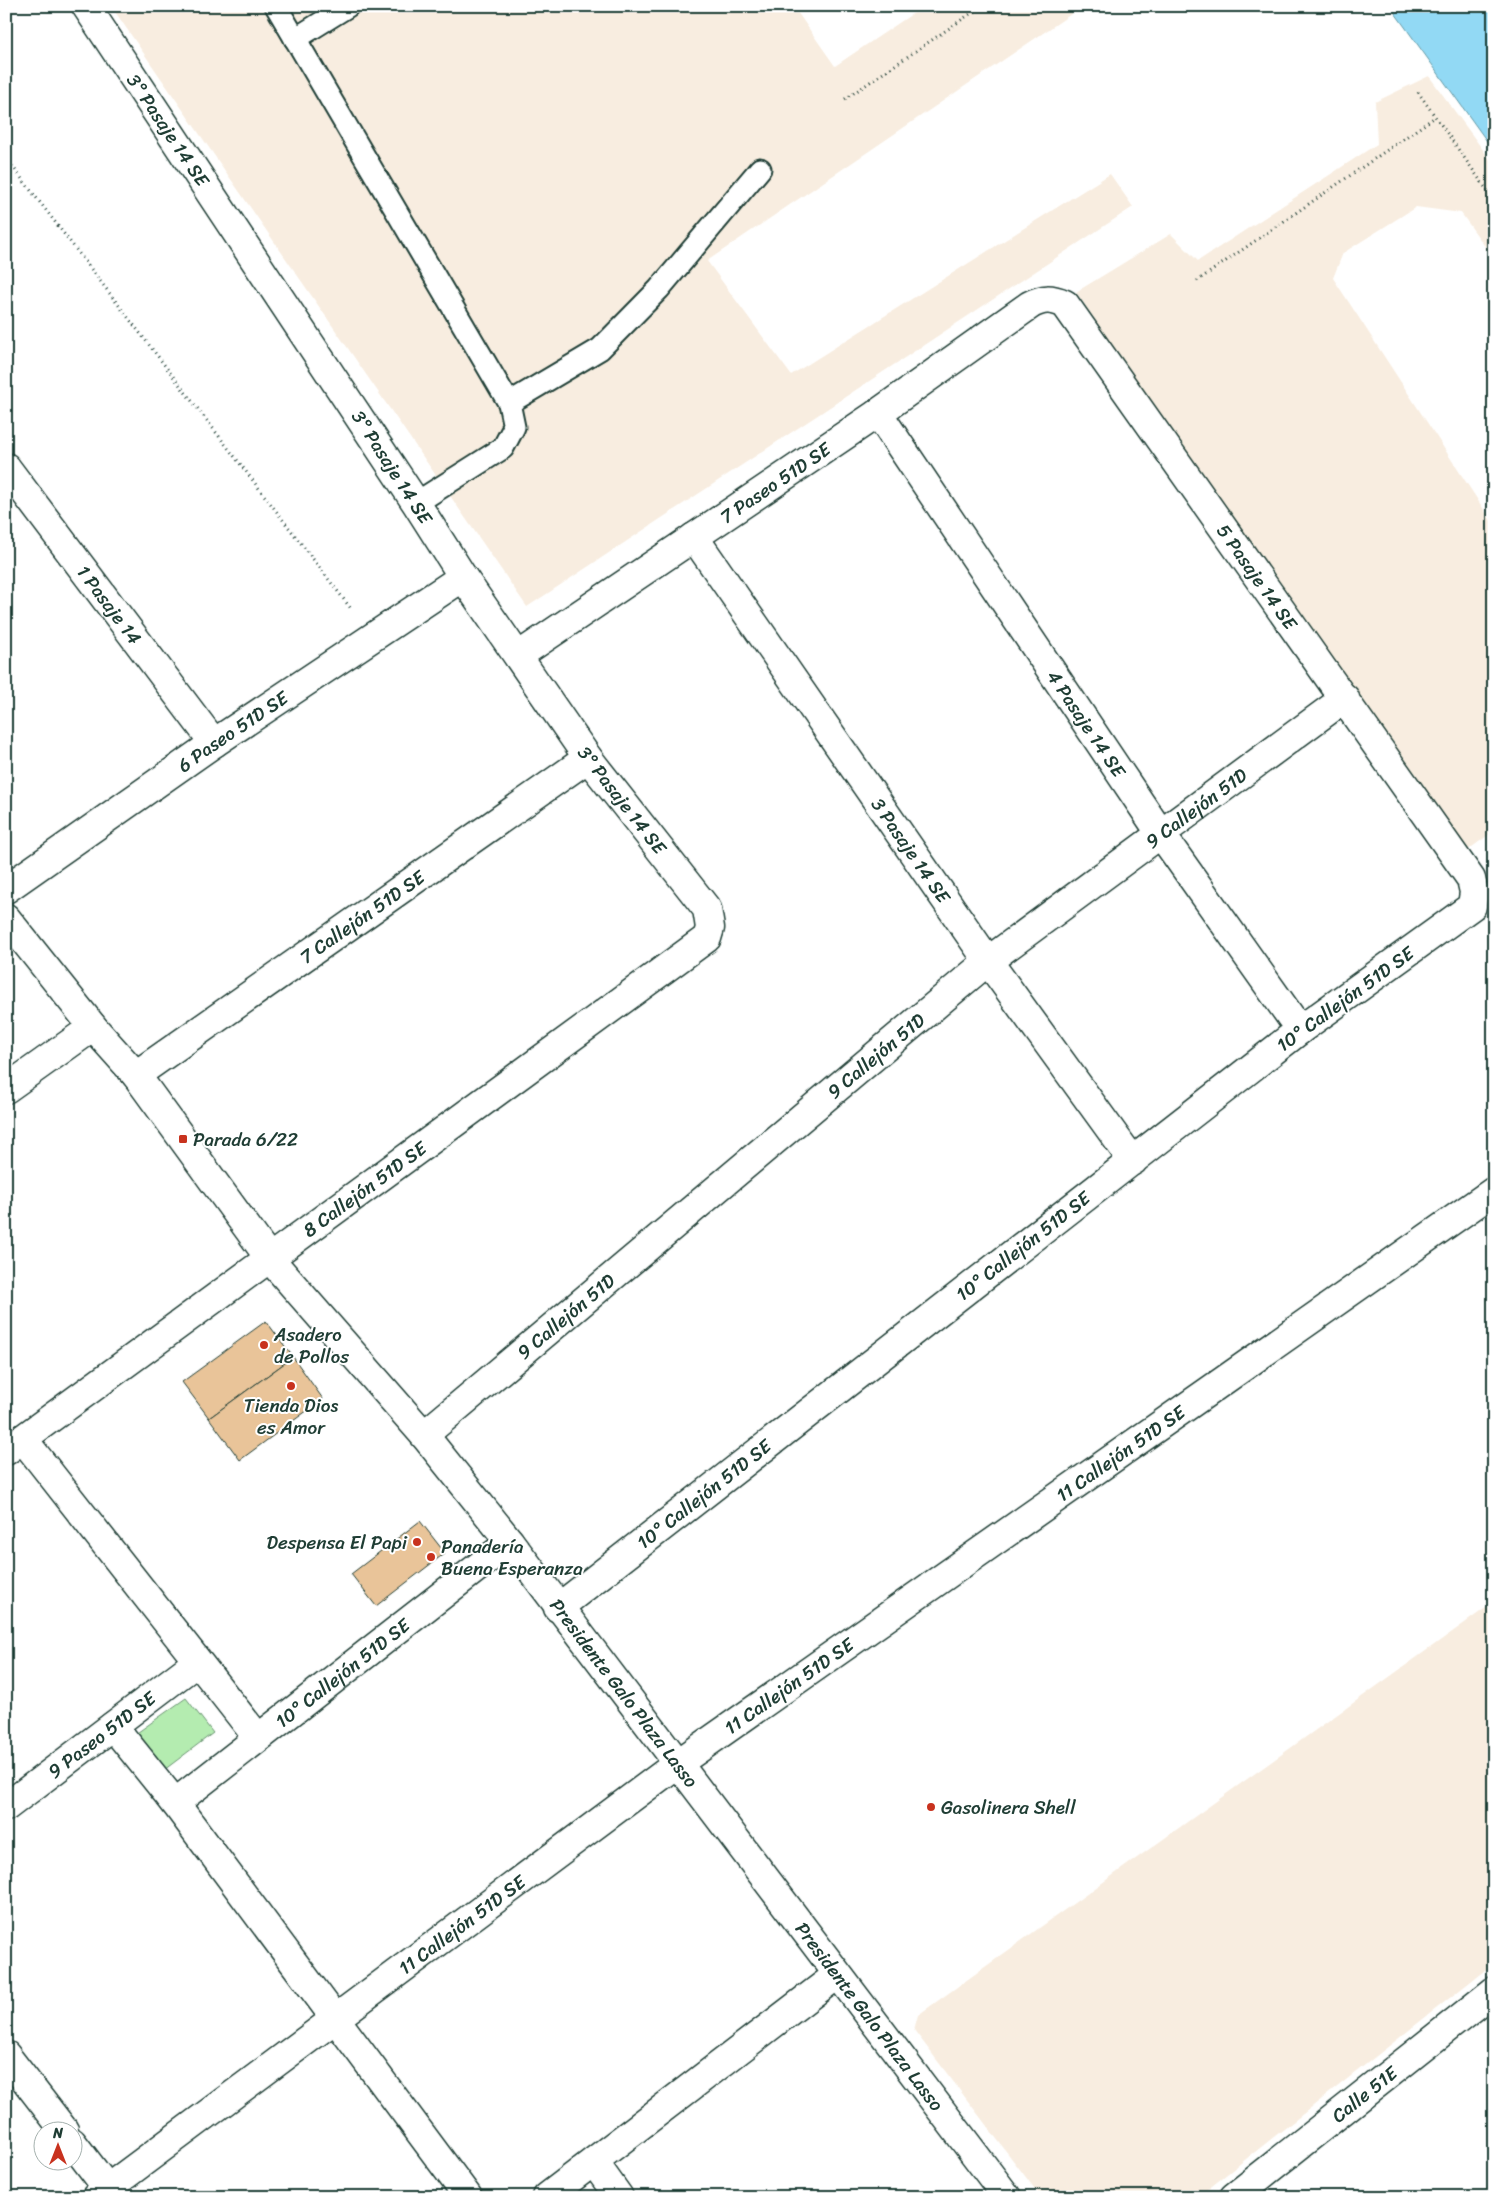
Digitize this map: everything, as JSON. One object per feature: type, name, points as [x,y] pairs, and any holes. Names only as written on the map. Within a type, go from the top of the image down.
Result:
[{"type":"street","name":"3° Pasaje 14 SE","points":[[86,6],[416,503],[463,577],[588,758],[707,909],[710,919]]},
{"type":"street","name":"5 Pasaje 14 SE","points":[[1030,305],[1041,300],[1053,299],[1065,304],[1471,879]]},
{"type":"street","name":"7 Paseo 51D SE","points":[[518,656],[878,413],[1030,305]]},
{"type":"street","name":"4 Pasaje 14 SE","points":[[878,413],[1161,834],[1300,1030]]},
{"type":"street","name":"1 Pasaje 14","points":[[6,467],[214,743]]},
{"type":"street","name":"3 Pasaje 14 SE","points":[[694,536],[988,961],[1133,1161]]},
{"type":"street","name":"6 Paseo 51D SE","points":[[6,889],[214,743],[371,636],[463,577]]},
{"type":"street","name":"9 Callejón 51D","points":[[424,1435],[988,961],[1345,698]]},
{"type":"street","name":"7 Callejón 51D SE","points":[[136,1075],[588,758]]},
{"type":"street","name":"10° Callejón 51D SE","points":[[558,1608],[1300,1030],[1472,906],[1474,892],[1471,879]]},
{"type":"street","name":"Presidente Galo Plaza Lasso","points":[[6,918],[93,1026],[136,1075],[270,1259],[424,1435],[510,1542],[836,1975],[1007,2197]]},
{"type":"street","name":"8 Callejón 51D SE","points":[[15,1445],[707,938],[710,919]]},
{"type":"street","points":[[6,1089],[93,1026]]},
{"type":"street","name":"11 Callejón 51D SE","points":[[106,2194],[334,2020],[677,1764],[1494,1191]]},
{"type":"street","points":[[15,1445],[197,1662],[258,1738]]},
{"type":"street","name":"10° Callejón 51D SE","points":[[175,1803],[510,1542]]},
{"type":"street","name":"9 Paseo 51D SE","points":[[6,1807],[197,1662]]},
{"type":"street","points":[[113,1726],[175,1803],[334,2020],[468,2197]]},
{"type":"street","points":[[547,2197],[836,1975]]},
{"type":"street","name":"Calle 51E","points":[[1234,2197],[1494,1990]]},
{"type":"street","points":[[6,2055],[56,2120]]},
{"type":"street","points":[[82,2157],[106,2194]]},
{"type":"street","points":[[594,2162],[619,2197]]},
{"type":"lane","points":[[276,6],[509,403],[514,428],[503,448],[416,503]]},
{"type":"lane","points":[[295,39],[348,6]]},
{"type":"lane","points":[[509,403],[600,348],[659,289],[760,169]]},
{"type":"path","points":[[845,98],[982,6]]},
{"type":"path","points":[[1418,92],[1494,200]]},
{"type":"path","points":[[1197,281],[1435,117]]},
{"type":"path","points":[[6,158],[371,636]]},
{"type":"shaded area","points":[[111,6],[793,6],[835,66],[924,6],[1083,6],[707,261],[791,375],[1110,174],[1133,207],[527,607]]},
{"type":"shaded area","points":[[1429,76],[1494,165],[1494,259],[1461,213],[1416,207],[1343,253],[1333,278],[1494,525],[1494,831],[1461,855],[1076,292],[1171,234],[1198,261],[1377,144],[1375,102]]},
{"type":"shaded area","points":[[1494,1602],[1494,1963],[1198,2197],[1041,2197],[914,2030],[918,2015]]},
{"type":"green space","points":[[186,1698],[213,1733],[164,1770],[134,1735]]},
{"type":"water","points":[[1390,6],[1494,6],[1494,151]]},
{"type":"building","points":[[266,1321],[293,1357],[209,1418],[182,1382]]},
{"type":"building","points":[[293,1357],[323,1399],[240,1460],[209,1418]]},
{"type":"building","points":[[420,1521],[445,1553],[376,1606],[351,1574]]},
{"type":"place","name":"Parada 6/22","points":[[183,1139]]},
{"type":"place","name":"Asadero de Pollos","points":[[264,1345]]},
{"type":"place","name":"Tienda Dios es Amor","points":[[291,1386]]},
{"type":"place","name":"Despensa El Papi","points":[[417,1542]]},
{"type":"place","name":"Panadería Buena Esperanza","points":[[431,1557]]},
{"type":"place","name":"Gasolinera Shell","points":[[931,1807]]}]
